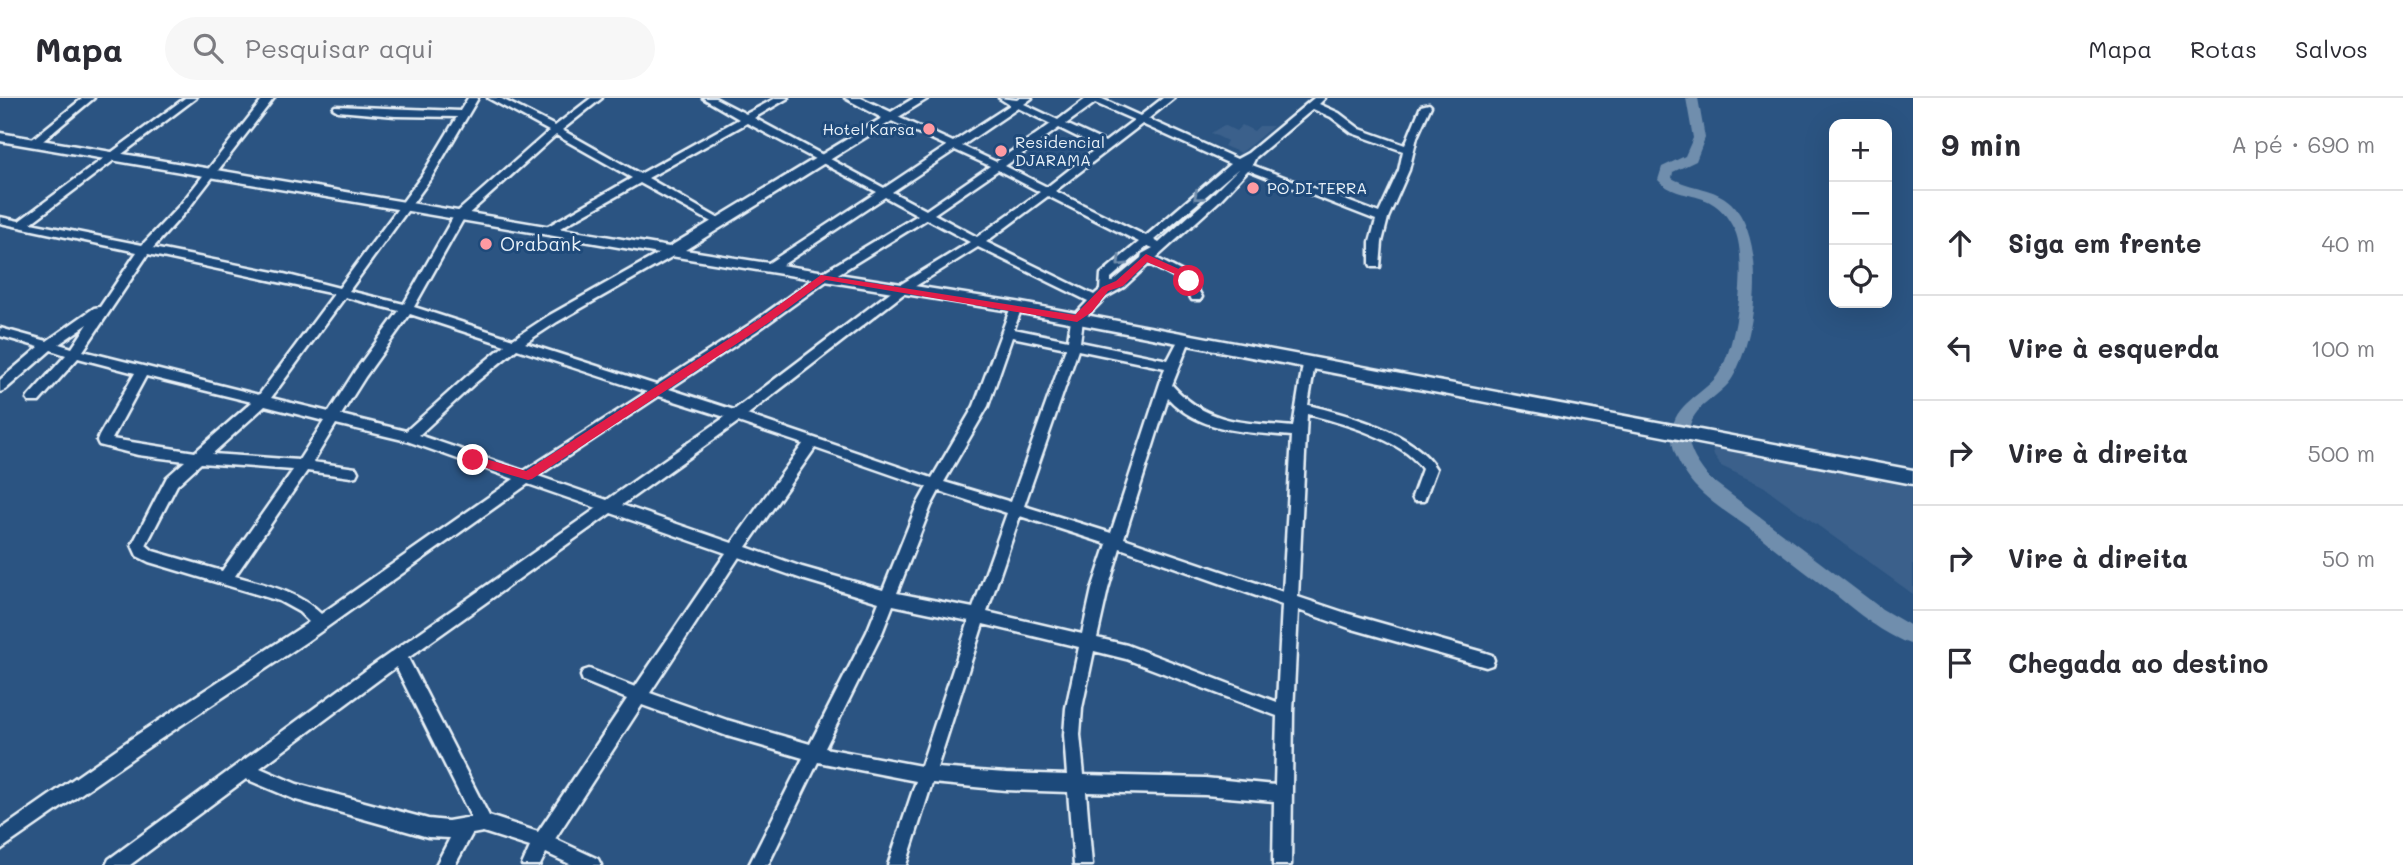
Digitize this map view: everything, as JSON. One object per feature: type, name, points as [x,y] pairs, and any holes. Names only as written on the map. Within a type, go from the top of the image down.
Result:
[{"type":"main road","points":[[850,98],[891,117]]},
{"type":"main road","points":[[671,252],[923,98]]},
{"type":"main road","points":[[0,137],[671,252],[1016,307],[1184,341],[1913,477]]},
{"type":"street","points":[[34,143],[89,98]]},
{"type":"street","points":[[22,224],[191,98]]},
{"type":"street","points":[[34,399],[75,353],[145,249],[184,207],[268,98]]},
{"type":"street","points":[[319,622],[304,607],[283,596],[149,556],[142,552],[139,545],[172,481],[262,401],[407,206],[474,98]]},
{"type":"street","points":[[493,98],[717,222]]},
{"type":"street","points":[[226,577],[303,466],[360,374],[407,309],[459,216],[555,130],[597,98]]},
{"type":"street","points":[[708,98],[978,242],[1095,300]]},
{"type":"street","points":[[547,231],[783,98]]},
{"type":"street","points":[[1004,98],[1023,101],[1057,123],[1104,146]]},
{"type":"street","points":[[0,841],[528,476],[1097,98],[1382,218]]},
{"type":"street","points":[[116,865],[243,769],[736,416],[901,289],[978,242],[1169,98]]},
{"type":"street","points":[[771,267],[1023,101]]},
{"type":"street","points":[[897,865],[978,616],[1073,346],[1077,318],[1105,289],[1120,284],[1316,101],[1356,131],[1410,150]]},
{"type":"street","points":[[1376,264],[1376,242],[1382,218],[1404,170],[1426,106]]},
{"type":"street","points":[[338,108],[464,114]]},
{"type":"street","points":[[891,117],[995,165],[1159,247]]},
{"type":"street","points":[[1105,289],[1105,277],[1146,240],[1248,163]]},
{"type":"street","points":[[0,220],[145,249],[407,309],[1382,632],[1486,660]]},
{"type":"street","points":[[409,437],[438,408],[514,344],[671,252]]},
{"type":"street","points":[[1146,257],[1186,278],[1196,297]]},
{"type":"street","points":[[0,387],[48,346],[105,306]]},
{"type":"street","points":[[758,865],[874,634],[913,530],[935,485],[981,405],[1016,307]]},
{"type":"street","points":[[0,332],[409,437],[737,548],[802,573],[888,598],[978,616],[1154,660],[1286,712]]},
{"type":"street","points":[[1007,332],[1172,365]]},
{"type":"street","points":[[1083,865],[1072,735],[1074,708],[1100,589],[1172,365],[1184,341]]},
{"type":"street","points":[[1282,865],[1286,712],[1301,408],[1309,364]]},
{"type":"street","points":[[143,370],[104,441],[198,460],[303,466],[351,472]]},
{"type":"street","points":[[1165,386],[1181,406],[1201,419],[1230,426],[1300,432]]},
{"type":"street","points":[[1301,408],[1379,434],[1423,457],[1429,469],[1419,497]]},
{"type":"street","points":[[531,865],[542,842],[638,697],[737,548],[812,442]]},
{"type":"street","points":[[399,657],[475,826]]},
{"type":"street","points":[[589,676],[638,697],[834,760],[967,779],[1185,784],[1285,794]]},
{"type":"street","points":[[243,769],[296,792],[428,828],[475,826],[542,842],[592,865]]},
{"type":"street","points":[[446,865],[475,826]]},
{"type":"shaded area","points":[[1224,125],[1236,131],[1242,125],[1254,131],[1259,126],[1273,126],[1241,153],[1224,146],[1227,141],[1211,133]]},
{"type":"shaded area","points":[[1712,448],[1913,487],[1913,594],[1763,486],[1721,466]]},
{"type":"waterway","points":[[1692,98],[1699,138],[1691,158],[1667,170],[1665,180],[1711,196],[1727,207],[1745,240],[1747,274],[1741,330],[1732,363],[1721,382],[1684,417],[1680,442],[1685,457],[1703,483],[1875,615],[1913,637]]},
{"type":"place","name":"Hotel Karsa","points":[[929,129]]},
{"type":"place","name":"Residencial DJARAMA","points":[[1001,151]]},
{"type":"place","name":"PO DI TERRA","points":[[1253,188]]},
{"type":"place","name":"Orabank","points":[[486,244]]},
{"type":"route","points":[[473,460],[528,476],[765,320],[824,277],[1077,318],[1088,310],[1105,289],[1120,284],[1146,257],[1178,272],[1189,281]]}]
